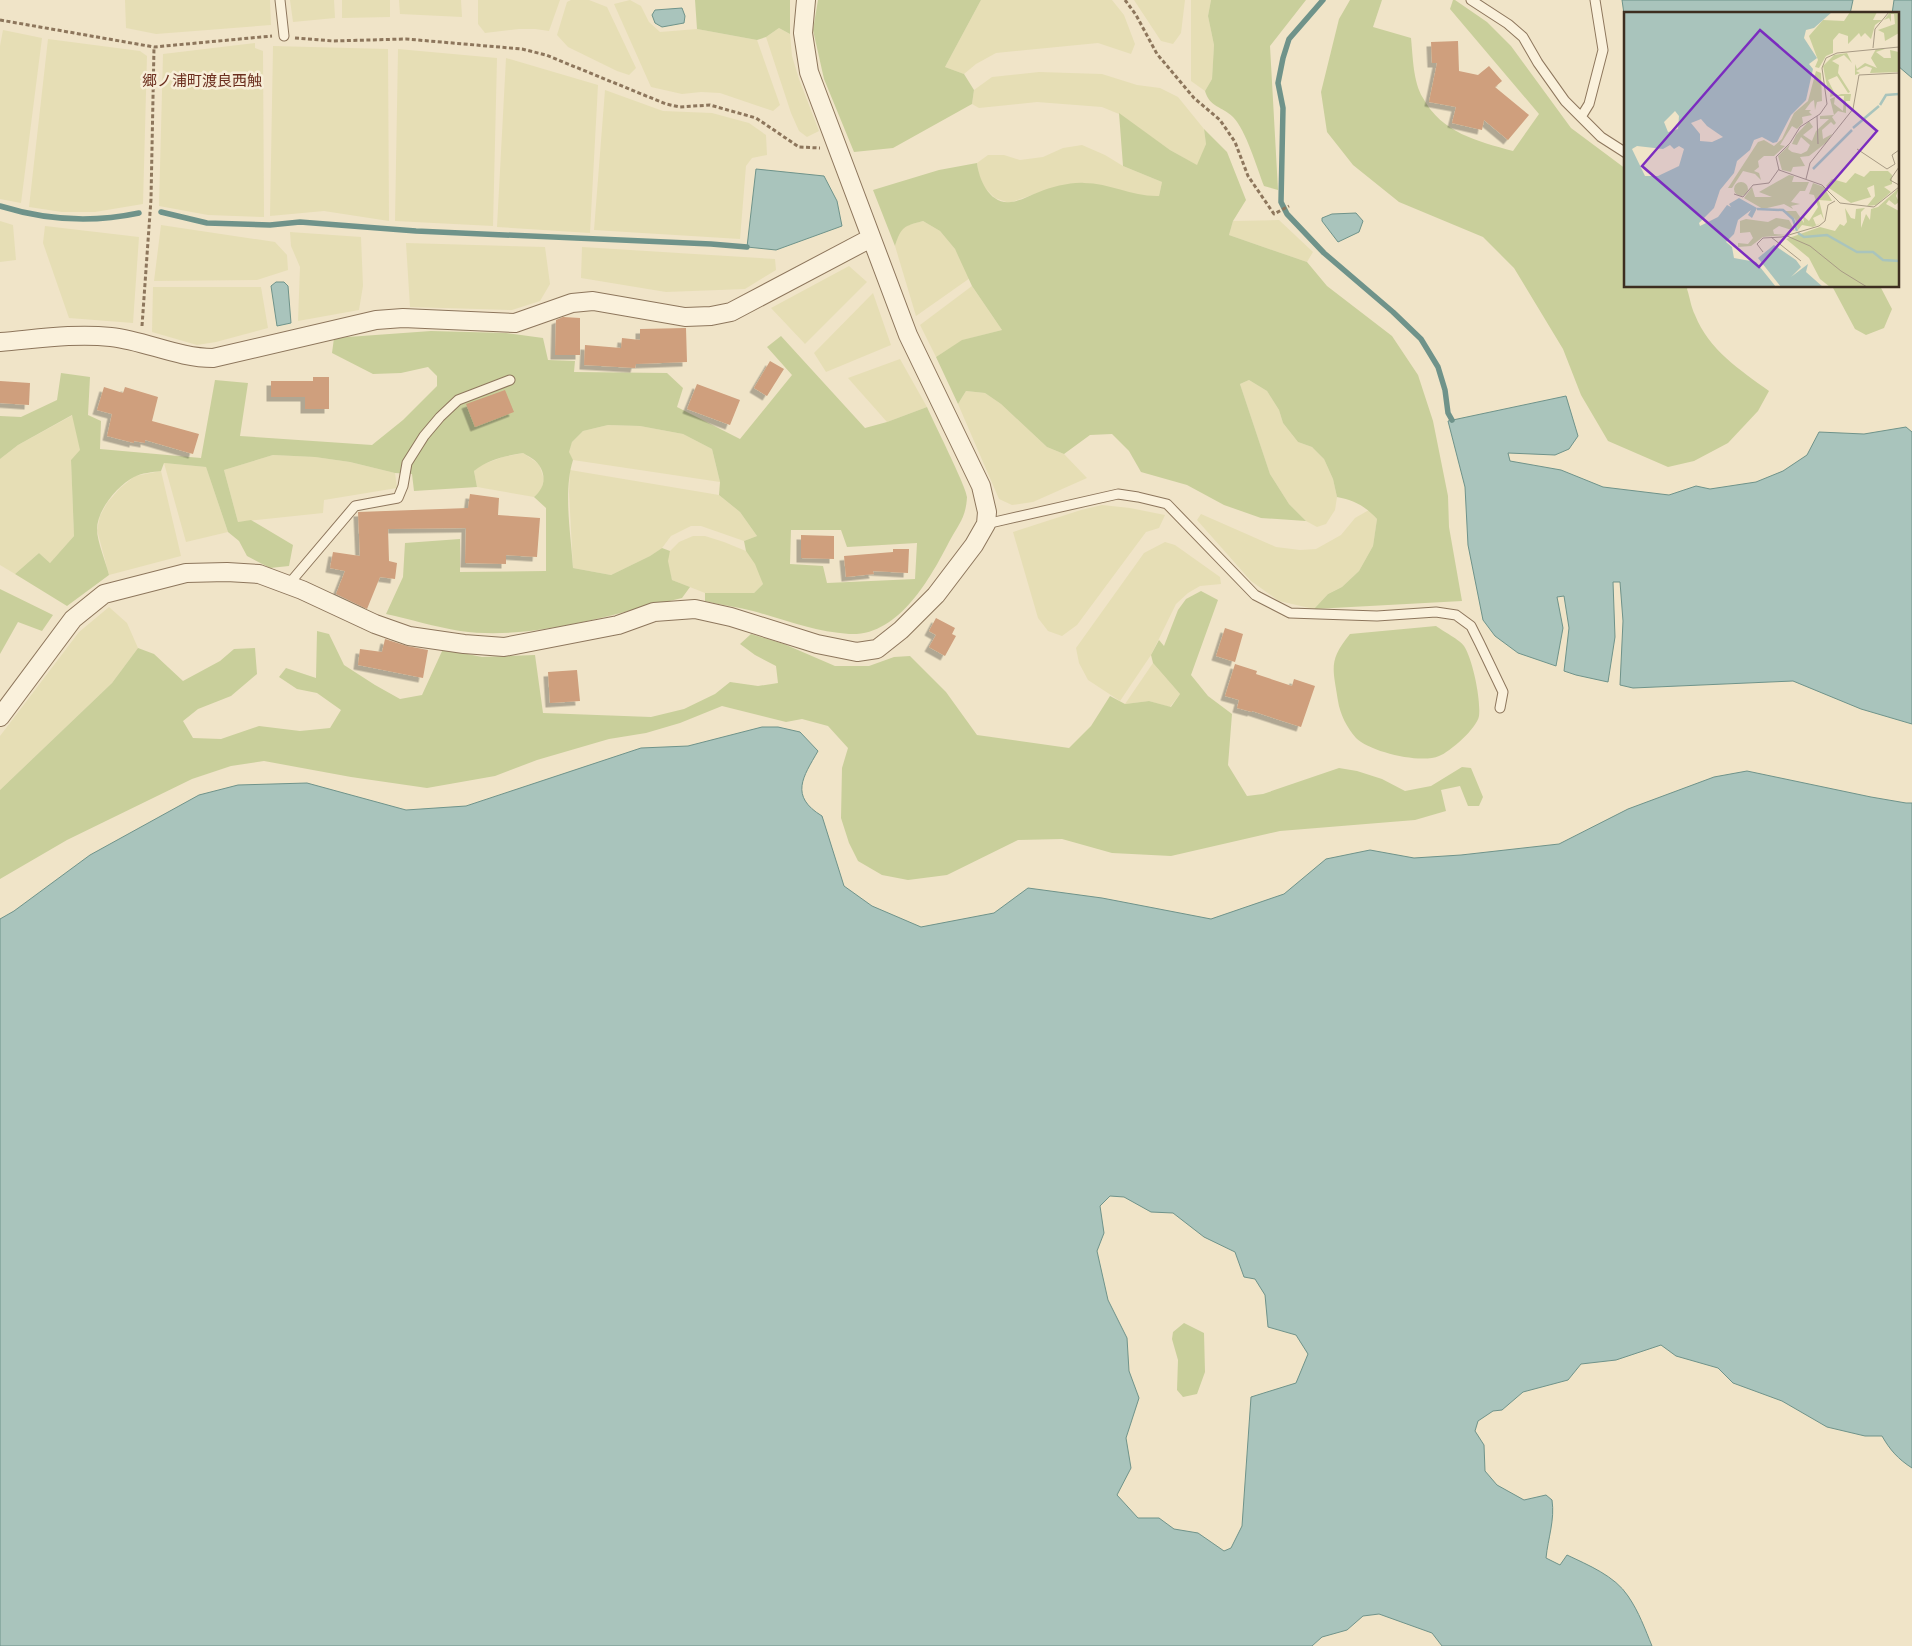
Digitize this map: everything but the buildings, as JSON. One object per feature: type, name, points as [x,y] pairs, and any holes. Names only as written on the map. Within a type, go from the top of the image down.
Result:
[{"type":"street","points":[[0,717],[73,619],[104,594],[186,573],[227,572],[259,574],[400,633],[464,644],[504,646],[618,625],[654,612],[695,609],[731,617],[817,644],[857,652],[877,649],[901,630],[936,596],[964,559],[986,524],[987,512],[981,486],[908,335],[809,72],[803,33],[806,0]]},
{"type":"street","points":[[0,342],[80,335],[112,337],[141,342],[196,358],[213,358],[376,320],[404,318],[515,323],[572,303],[593,301],[685,317],[711,316],[731,312],[871,238]]},
{"type":"lane","points":[[280,0],[284,36]]},
{"type":"lane","points":[[1471,0],[1508,24],[1523,37],[1538,64],[1566,101],[1601,137],[1624,152]]},
{"type":"lane","points":[[1581,117],[1589,104],[1603,50],[1595,0]]},
{"type":"lane","points":[[288,585],[354,506],[398,498],[403,486],[407,463],[424,436],[458,400],[510,380]]},
{"type":"lane","points":[[986,524],[1118,494],[1138,496],[1167,504],[1255,595],[1290,613],[1377,616],[1436,612],[1456,615],[1471,626],[1503,692],[1500,708]]},
{"type":"path","points":[[1125,0],[1136,15],[1157,54],[1194,98],[1220,120],[1235,142],[1248,176],[1274,214],[1290,206]]},
{"type":"path","points":[[0,20],[154,47],[284,36],[333,41],[406,39],[522,49],[546,55],[666,104],[680,106],[710,105],[756,118],[800,147],[812,149],[838,147]]},
{"type":"path","points":[[141,342],[151,199],[154,47]]},
{"type":"shaded area","points":[[125,0],[270,0],[271,25],[156,34],[126,28]]},
{"type":"shaded area","points":[[290,0],[334,0],[335,18],[293,22]]},
{"type":"shaded area","points":[[342,0],[390,0],[390,17],[342,18]]},
{"type":"shaded area","points":[[399,0],[461,0],[462,17],[400,14]]},
{"type":"shaded area","points":[[478,0],[560,0],[549,31],[519,29],[485,33],[478,24]]},
{"type":"shaded area","points":[[571,0],[589,0],[607,7],[636,68],[629,75],[568,47],[557,35],[567,2]]},
{"type":"shaded area","points":[[630,0],[641,6],[649,22],[660,32],[697,29],[757,40],[780,105],[773,111],[720,93],[682,94],[651,87],[614,4]]},
{"type":"shaded area","points":[[981,0],[1112,0],[1124,15],[1135,44],[1131,54],[1098,43],[996,53],[976,64],[964,74],[945,67]]},
{"type":"shaded area","points":[[1134,0],[1185,0],[1181,33],[1173,44],[1161,41]]},
{"type":"shaded area","points":[[1191,0],[1211,0],[1208,16],[1214,45],[1212,79],[1205,91],[1191,81]]},
{"type":"shaded area","points":[[779,28],[790,34],[792,56],[819,131],[807,137],[799,131],[791,113],[766,37]]},
{"type":"shaded area","points":[[3,30],[42,38],[21,203],[0,199],[0,46]]},
{"type":"shaded area","points":[[48,39],[140,51],[147,56],[143,204],[95,212],[62,212],[29,207]]},
{"type":"shaded area","points":[[255,43],[255,48],[263,51],[264,217],[208,215],[159,206],[163,54]]},
{"type":"shaded area","points":[[273,46],[388,49],[389,221],[324,211],[270,216]]},
{"type":"shaded area","points":[[398,49],[497,58],[493,226],[395,221]]},
{"type":"shaded area","points":[[506,58],[598,85],[590,233],[497,227]]},
{"type":"shaded area","points":[[1039,72],[1102,74],[1137,85],[1160,88],[1178,97],[1204,129],[1206,144],[1198,166],[1170,150],[1119,114],[1102,107],[1037,102],[979,108],[972,104],[974,90],[992,77]]},
{"type":"shaded area","points":[[605,90],[663,111],[712,113],[749,123],[766,135],[767,155],[752,158],[746,166],[740,239],[594,230]]},
{"type":"shaded area","points":[[1082,145],[1105,155],[1123,166],[1162,182],[1159,196],[1145,197],[1084,183],[1052,188],[1009,203],[995,198],[984,187],[979,175],[977,163],[988,155],[1004,155],[1020,160],[1043,157],[1063,148]]},
{"type":"shaded area","points":[[1279,220],[1313,252],[1307,262],[1229,235],[1233,221]]},
{"type":"shaded area","points":[[0,221],[13,225],[16,260],[0,262]]},
{"type":"shaded area","points":[[923,221],[940,231],[955,249],[970,278],[916,316],[895,246],[899,232],[908,225]]},
{"type":"shaded area","points":[[161,225],[275,242],[287,255],[288,270],[257,280],[154,281]]},
{"type":"shaded area","points":[[45,226],[139,237],[133,323],[69,318],[43,243]]},
{"type":"shaded area","points":[[290,232],[361,237],[363,286],[359,310],[298,321],[300,267],[291,246]]},
{"type":"shaded area","points":[[406,243],[545,247],[550,284],[540,301],[512,310],[410,307]]},
{"type":"shaded area","points":[[582,247],[775,259],[776,270],[745,289],[666,292],[581,278]]},
{"type":"shaded area","points":[[849,266],[867,282],[805,344],[771,308]]},
{"type":"shaded area","points":[[972,286],[1002,330],[963,340],[936,357],[920,325]]},
{"type":"shaded area","points":[[153,287],[261,287],[268,328],[216,342],[197,345],[152,332]]},
{"type":"shaded area","points":[[873,293],[891,345],[826,372],[814,353]]},
{"type":"shaded area","points":[[900,359],[927,407],[887,422],[848,378]]},
{"type":"shaded area","points":[[1249,380],[1267,391],[1279,410],[1283,423],[1298,442],[1312,447],[1324,459],[1333,479],[1337,497],[1335,510],[1326,524],[1317,527],[1306,521],[1289,504],[1270,474],[1240,384]]},
{"type":"shaded area","points":[[966,391],[985,393],[1001,404],[1047,447],[1064,454],[1087,478],[1033,502],[1012,505],[999,499],[958,404]]},
{"type":"shaded area","points":[[73,415],[81,450],[71,460],[74,536],[50,563],[39,553],[15,574],[0,565],[0,459],[18,445]]},
{"type":"shaded area","points":[[608,425],[640,426],[683,434],[712,449],[720,482],[573,460],[568,452],[572,442],[583,431]]},
{"type":"shaded area","points":[[523,453],[539,464],[544,479],[541,491],[534,497],[477,487],[474,471],[481,465],[503,457]]},
{"type":"shaded area","points":[[273,455],[315,457],[350,462],[395,473],[397,488],[324,500],[323,513],[238,522],[224,470]]},
{"type":"shaded area","points":[[164,463],[206,467],[228,532],[186,542]]},
{"type":"shaded area","points":[[570,470],[719,495],[740,512],[757,536],[744,541],[701,526],[691,526],[671,536],[662,548],[650,556],[611,575],[573,568],[569,492]]},
{"type":"shaded area","points":[[161,471],[181,556],[109,575],[97,530],[100,516],[107,503],[120,488],[135,476]]},
{"type":"shaded area","points":[[1102,505],[1165,515],[1159,528],[1146,532],[1077,625],[1062,636],[1048,631],[1038,618],[1013,532]]},
{"type":"shaded area","points":[[1369,510],[1377,519],[1373,546],[1359,571],[1342,587],[1328,594],[1314,609],[1279,601],[1251,581],[1197,520],[1201,514],[1276,547],[1300,550],[1316,549],[1341,535],[1355,518]]},
{"type":"shaded area","points":[[693,536],[705,536],[746,551],[759,568],[763,584],[754,593],[721,594],[705,593],[672,580],[667,561],[670,551],[679,542]]},
{"type":"shaded area","points":[[1165,542],[1175,545],[1220,577],[1221,584],[1200,586],[1188,593],[1176,604],[1151,655],[1120,701],[1088,680],[1079,663],[1076,648],[1144,553]]},
{"type":"shaded area","points":[[109,607],[127,623],[138,648],[112,683],[0,790],[0,736],[79,632]]},
{"type":"shaded area","points":[[1153,663],[1180,694],[1170,707],[1149,701],[1125,704]]},
{"type":"green space","points":[[695,0],[790,0],[790,34],[779,28],[766,37],[757,40],[697,29]]},
{"type":"green space","points":[[818,0],[981,0],[945,67],[964,74],[974,90],[972,104],[893,148],[854,152],[824,79],[813,30]]},
{"type":"green space","points":[[1211,0],[1306,0],[1270,46],[1278,190],[1264,186],[1247,140],[1238,123],[1229,113],[1207,97],[1205,91],[1212,79],[1214,45],[1208,16]]},
{"type":"green space","points":[[1350,0],[1382,0],[1373,27],[1411,38],[1417,85],[1431,110],[1450,128],[1462,134],[1513,151],[1539,114],[1450,9],[1453,0],[1455,0],[1487,22],[1511,46],[1571,128],[1624,168],[1624,288],[1687,288],[1694,312],[1708,339],[1726,358],[1769,391],[1758,411],[1728,443],[1694,461],[1668,467],[1608,441],[1581,395],[1563,349],[1514,268],[1483,237],[1399,202],[1353,165],[1327,132],[1321,92],[1339,19]]},
{"type":"green space","points":[[1119,113],[1170,150],[1197,165],[1206,144],[1204,129],[1227,152],[1246,200],[1233,221],[1229,235],[1307,262],[1327,286],[1392,336],[1418,375],[1433,421],[1448,496],[1449,527],[1462,601],[1314,609],[1328,594],[1342,587],[1359,571],[1373,546],[1377,519],[1359,504],[1337,497],[1333,479],[1324,459],[1312,447],[1298,442],[1283,423],[1279,410],[1267,391],[1249,380],[1240,384],[1270,474],[1289,504],[1306,521],[1261,518],[1224,505],[1187,485],[1141,472],[1129,451],[1112,434],[1090,435],[1064,454],[1047,447],[1001,404],[985,393],[966,391],[958,404],[936,357],[962,340],[1002,330],[972,286],[955,249],[940,231],[923,221],[911,224],[901,231],[895,246],[873,190],[939,170],[977,163],[980,177],[987,190],[997,200],[1004,202],[1022,199],[1049,188],[1079,183],[1103,185],[1149,196],[1159,196],[1162,182],[1123,166]]},
{"type":"green space","points":[[1833,288],[1881,288],[1892,309],[1884,328],[1866,335],[1855,329]]},
{"type":"green space","points":[[431,331],[506,333],[543,338],[548,360],[575,361],[574,372],[667,373],[683,388],[677,407],[740,439],[792,375],[767,347],[781,336],[865,428],[927,407],[966,491],[965,510],[961,521],[932,572],[910,603],[883,626],[867,632],[849,634],[813,628],[753,611],[705,601],[705,593],[754,593],[763,584],[755,564],[746,551],[744,541],[757,536],[740,512],[719,495],[720,482],[712,449],[683,434],[640,426],[608,425],[583,431],[572,442],[569,452],[573,460],[568,486],[568,499],[573,568],[611,575],[662,548],[670,551],[668,561],[672,580],[690,587],[682,598],[600,618],[544,629],[488,633],[460,631],[386,614],[403,577],[405,543],[460,539],[460,572],[546,571],[546,508],[534,497],[542,487],[544,478],[538,463],[523,453],[497,459],[479,467],[474,471],[477,487],[414,491],[412,474],[395,473],[350,462],[315,457],[273,455],[224,470],[238,522],[251,520],[293,545],[289,566],[270,568],[247,556],[239,541],[228,532],[206,467],[164,463],[161,471],[137,476],[121,486],[104,506],[98,522],[97,534],[109,575],[67,606],[15,574],[39,553],[50,563],[74,536],[71,460],[80,450],[72,415],[18,445],[0,459],[0,416],[21,417],[57,400],[61,373],[90,377],[88,415],[101,421],[100,449],[201,458],[215,380],[248,383],[240,436],[372,445],[403,420],[437,386],[437,376],[428,367],[401,373],[373,374],[332,353],[334,338]],"holes":[[[791,530],[841,530],[847,547],[917,543],[915,579],[827,583],[823,566],[790,564]]]},
{"type":"green space","points":[[0,589],[53,615],[42,631],[18,622],[0,654]]},
{"type":"green space","points":[[1201,591],[1218,600],[1191,675],[1208,696],[1232,714],[1228,765],[1247,796],[1263,794],[1339,768],[1357,771],[1382,779],[1405,791],[1431,786],[1462,767],[1471,768],[1483,797],[1479,806],[1468,806],[1460,786],[1441,790],[1446,811],[1415,820],[1280,831],[1171,856],[1112,853],[1062,839],[1018,840],[947,875],[908,880],[882,875],[858,861],[849,843],[841,818],[842,768],[848,748],[828,726],[802,719],[786,722],[722,706],[680,723],[646,733],[609,739],[537,760],[495,776],[427,788],[351,777],[264,761],[231,766],[192,779],[67,840],[0,879],[0,790],[112,683],[138,648],[154,654],[183,681],[220,661],[234,649],[255,648],[257,674],[231,696],[198,709],[183,721],[193,738],[221,739],[259,726],[300,731],[330,728],[341,710],[317,693],[297,689],[279,677],[286,668],[316,678],[317,631],[329,634],[344,665],[400,699],[422,695],[443,649],[482,657],[535,655],[543,713],[651,717],[684,709],[715,694],[730,682],[758,686],[778,683],[776,666],[755,655],[740,644],[751,634],[784,644],[835,666],[869,666],[894,657],[910,656],[946,692],[977,735],[1069,748],[1091,726],[1110,696],[1125,704],[1149,701],[1171,707],[1180,694],[1153,663],[1151,655],[1159,640],[1164,646],[1178,610],[1186,599]]},
{"type":"green space","points":[[1436,626],[1459,641],[1467,652],[1478,691],[1479,716],[1477,721],[1456,745],[1444,754],[1431,758],[1409,758],[1384,752],[1363,743],[1356,738],[1340,711],[1334,672],[1335,658],[1338,651],[1350,634]]},
{"type":"green space","points":[[1184,1323],[1204,1333],[1205,1372],[1197,1394],[1183,1397],[1177,1390],[1178,1360],[1172,1339],[1173,1332]]},
{"type":"water","points":[[1622,0],[1853,0],[1850,12],[1624,12],[1624,14]]},
{"type":"water","points":[[1894,0],[1912,0],[1912,78],[1900,68],[1900,12],[1892,12]]},
{"type":"water","points":[[682,8],[685,16],[684,23],[662,27],[655,23],[652,15],[655,10]]},
{"type":"water","points":[[756,169],[824,176],[837,201],[842,226],[776,250],[747,247]]},
{"type":"water","points":[[1356,213],[1363,221],[1359,232],[1338,242],[1322,221],[1322,218],[1332,214]]},
{"type":"water","points":[[276,282],[284,282],[288,286],[291,323],[277,326],[271,286]]},
{"type":"water","points":[[1566,396],[1578,436],[1569,449],[1555,455],[1508,453],[1510,461],[1561,470],[1603,487],[1669,495],[1696,486],[1710,489],[1756,482],[1783,471],[1807,455],[1819,432],[1864,434],[1906,427],[1912,432],[1912,724],[1861,709],[1793,681],[1633,688],[1620,685],[1623,621],[1620,582],[1613,582],[1615,637],[1608,682],[1564,671],[1569,628],[1564,596],[1557,597],[1563,628],[1556,666],[1518,653],[1495,636],[1483,620],[1468,545],[1465,487],[1448,421]]},
{"type":"water","points":[[762,727],[778,727],[800,732],[818,751],[804,778],[802,794],[812,809],[822,816],[844,886],[872,906],[921,927],[994,913],[1028,888],[1102,898],[1211,919],[1284,894],[1326,859],[1370,850],[1414,858],[1461,855],[1559,844],[1628,809],[1714,777],[1747,771],[1871,797],[1912,803],[1912,1468],[1895,1454],[1882,1436],[1865,1436],[1827,1427],[1782,1401],[1733,1383],[1718,1368],[1676,1356],[1661,1345],[1616,1360],[1581,1364],[1568,1380],[1523,1392],[1502,1410],[1493,1411],[1478,1421],[1475,1431],[1484,1445],[1485,1471],[1497,1485],[1524,1500],[1546,1495],[1552,1500],[1552,1522],[1546,1558],[1560,1565],[1567,1555],[1609,1577],[1628,1596],[1642,1621],[1652,1646],[1442,1646],[1432,1633],[1379,1614],[1363,1616],[1347,1630],[1322,1637],[1312,1646],[0,1646],[0,919],[14,911],[90,855],[199,795],[238,785],[307,783],[406,810],[466,806],[641,748],[688,746]],"holes":[[[1110,1196],[1124,1197],[1151,1212],[1173,1213],[1204,1237],[1235,1252],[1244,1277],[1255,1279],[1265,1295],[1268,1327],[1296,1335],[1308,1354],[1296,1383],[1251,1397],[1242,1526],[1231,1548],[1224,1551],[1198,1533],[1174,1529],[1159,1518],[1138,1518],[1117,1495],[1131,1468],[1126,1438],[1139,1398],[1129,1371],[1127,1338],[1108,1300],[1097,1251],[1104,1233],[1100,1206]]]},
{"type":"waterway","points":[[1323,0],[1289,39],[1283,58],[1278,83],[1283,108],[1281,202],[1287,214],[1324,253],[1393,312],[1421,339],[1438,367],[1445,390],[1448,413],[1452,420]]},
{"type":"waterway","points":[[0,206],[51,217],[86,219],[139,213]]},
{"type":"waterway","points":[[161,212],[207,223],[270,225],[300,222],[416,231],[747,247]]},
{"type":"district","name":"郷ノ浦町渡良西触","points":[[202,81]]}]
